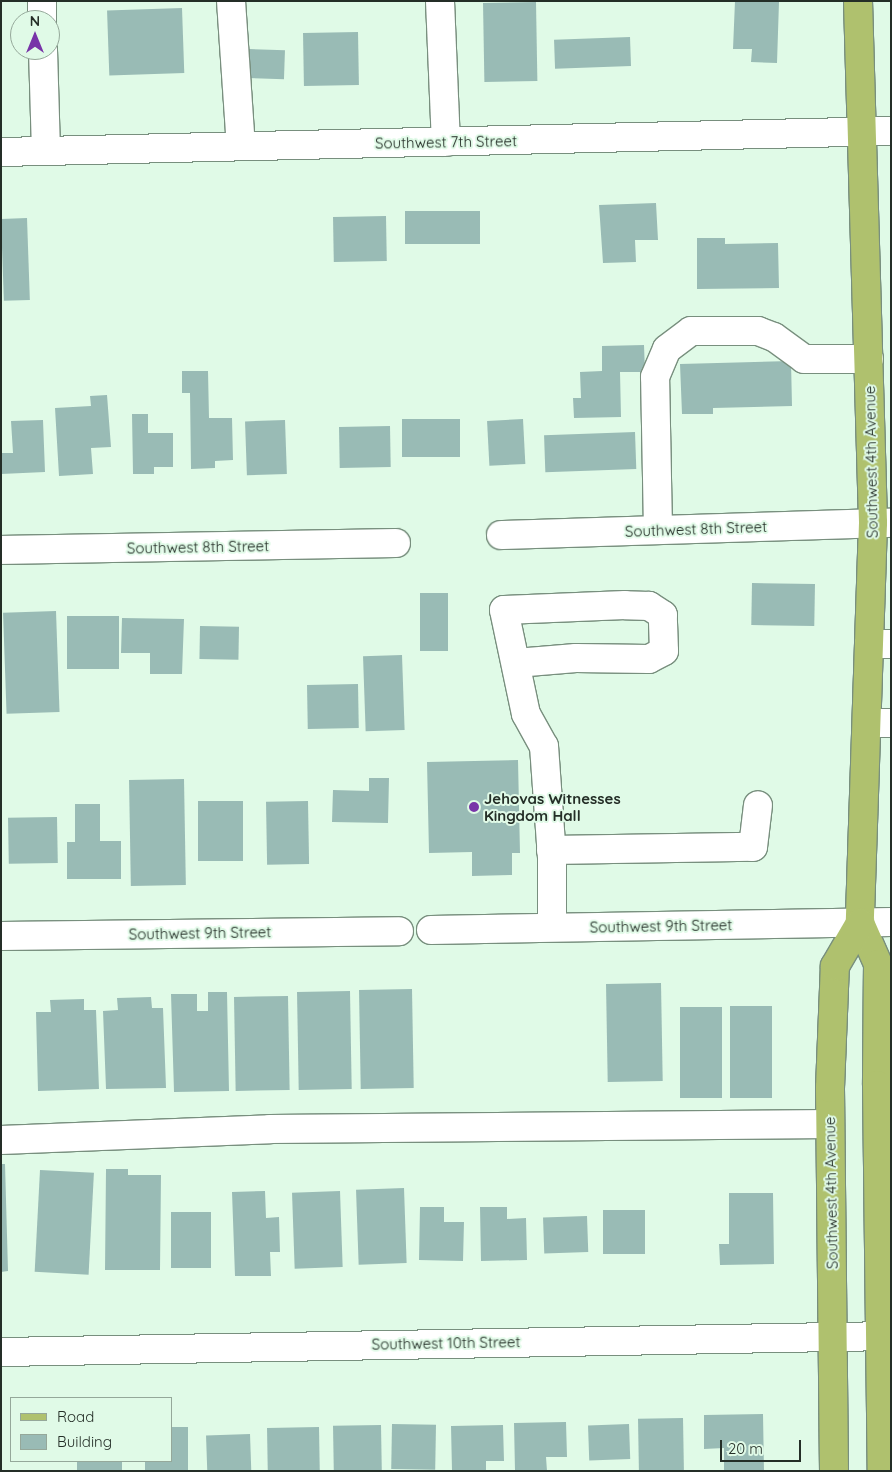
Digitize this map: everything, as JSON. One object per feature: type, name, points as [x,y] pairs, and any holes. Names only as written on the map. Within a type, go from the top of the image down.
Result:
[{"type":"main road","name":"Southwest 4th Avenue","points":[[834,1471],[830,1124],[834,966],[860,923],[879,723],[882,523],[869,359],[858,1]]},
{"type":"main road","name":"Southwest 4th Avenue","points":[[860,923],[878,964],[885,1336],[882,1471]]},
{"type":"street","points":[[231,1],[242,146]]},
{"type":"street","points":[[440,1],[446,142]]},
{"type":"street","points":[[43,60],[46,151]]},
{"type":"street","name":"Southwest 7th Street","points":[[1,152],[891,132]]},
{"type":"street","points":[[658,530],[655,378],[666,349],[691,331],[758,331],[774,337],[804,358],[869,359]]},
{"type":"street","name":"Southwest 8th Street","points":[[501,535],[882,523]]},
{"type":"street","name":"Southwest 8th Street","points":[[1,550],[396,543]]},
{"type":"street","points":[[516,663],[576,658],[650,659],[664,650],[663,615],[650,606],[504,610],[526,714],[544,746],[551,850],[552,927]]},
{"type":"street","points":[[551,850],[753,847],[758,805]]},
{"type":"street","name":"Southwest 9th Street","points":[[431,930],[891,922]]},
{"type":"street","name":"Southwest 9th Street","points":[[1,936],[399,931]]},
{"type":"street","points":[[1,1140],[270,1130],[830,1124]]},
{"type":"street","name":"Southwest 10th Street","points":[[1,1352],[832,1335],[885,1336]]},
{"type":"building","points":[[735,1],[779,2],[777,63],[751,62],[752,49],[733,49]]},
{"type":"building","points":[[536,2],[537,81],[484,82],[483,3]]},
{"type":"building","points":[[182,8],[184,73],[109,76],[107,11]]},
{"type":"building","points":[[358,32],[359,85],[304,86],[303,33]]},
{"type":"building","points":[[630,37],[631,66],[555,69],[554,40]]},
{"type":"building","points":[[249,49],[285,50],[284,79],[248,78]]},
{"type":"building","points":[[656,203],[658,240],[635,240],[636,262],[603,263],[599,205]]},
{"type":"building","points":[[405,211],[480,211],[480,244],[405,244]]},
{"type":"building","points":[[386,216],[387,261],[334,262],[333,217]]},
{"type":"building","points":[[27,218],[30,300],[4,301],[1,219]]},
{"type":"building","points":[[697,238],[725,238],[725,244],[778,243],[779,288],[697,289]]},
{"type":"building","points":[[644,345],[645,372],[620,372],[621,417],[574,418],[573,398],[581,398],[580,372],[602,371],[602,346]]},
{"type":"building","points":[[791,361],[792,406],[713,408],[713,414],[682,414],[680,364]]},
{"type":"building","points":[[182,371],[208,371],[209,418],[232,418],[233,460],[215,461],[215,468],[191,469],[190,393],[182,393]]},
{"type":"building","points":[[107,395],[111,447],[91,448],[93,474],[59,476],[55,408],[91,406],[90,396]]},
{"type":"building","points":[[132,414],[148,414],[148,433],[173,433],[173,467],[154,467],[154,474],[133,474]]},
{"type":"building","points":[[402,419],[460,419],[460,457],[402,457]]},
{"type":"building","points":[[523,419],[525,464],[489,466],[487,421]]},
{"type":"building","points":[[43,420],[45,472],[1,474],[1,453],[13,453],[11,421]]},
{"type":"building","points":[[285,420],[287,474],[247,475],[245,421]]},
{"type":"building","points":[[390,426],[391,467],[340,468],[339,427]]},
{"type":"building","points":[[635,432],[636,469],[545,472],[544,435]]},
{"type":"building","points":[[752,583],[815,584],[814,626],[751,625]]},
{"type":"building","points":[[420,593],[448,593],[448,651],[420,651]]},
{"type":"building","points":[[56,611],[60,712],[7,714],[3,613]]},
{"type":"building","points":[[67,616],[119,616],[119,669],[67,669]]},
{"type":"building","points":[[122,618],[184,619],[182,674],[150,674],[150,653],[121,653]]},
{"type":"building","points":[[200,626],[239,627],[238,660],[199,659]]},
{"type":"building","points":[[402,655],[405,730],[366,731],[363,656]]},
{"type":"building","points":[[358,684],[359,728],[308,729],[307,685]]},
{"type":"building","name":"Jehovas Witnesses Kingdom Hall","points":[[518,760],[520,853],[512,853],[512,875],[472,876],[472,852],[429,853],[427,762]]},
{"type":"building","points":[[369,778],[389,778],[388,823],[332,822],[333,790],[369,791]]},
{"type":"building","points":[[184,779],[186,885],[131,886],[129,780]]},
{"type":"building","points":[[198,801],[243,801],[243,861],[198,861]]},
{"type":"building","points":[[308,801],[309,864],[267,865],[266,802]]},
{"type":"building","points":[[75,804],[100,804],[100,841],[121,841],[121,879],[67,879],[67,842],[75,842]]},
{"type":"building","points":[[57,817],[58,863],[9,864],[8,818]]},
{"type":"building","points":[[661,983],[663,1081],[608,1082],[606,984]]},
{"type":"building","points":[[412,989],[414,1088],[361,1089],[359,990]]},
{"type":"building","points":[[350,991],[352,1089],[299,1090],[297,992]]},
{"type":"building","points":[[208,992],[227,992],[229,1091],[174,1092],[171,994],[197,994],[197,1011],[208,1011]]},
{"type":"building","points":[[288,996],[290,1090],[236,1091],[234,997]]},
{"type":"building","points":[[151,997],[152,1008],[163,1008],[166,1088],[106,1089],[103,1011],[118,1010],[117,998]]},
{"type":"building","points":[[84,999],[84,1010],[96,1010],[99,1089],[38,1091],[36,1012],[51,1012],[50,1000]]},
{"type":"building","points":[[730,1006],[772,1006],[772,1098],[730,1098]]},
{"type":"building","points":[[680,1007],[722,1007],[722,1098],[680,1098]]},
{"type":"building","points":[[1,1164],[5,1164],[8,1271],[1,1272]]},
{"type":"building","points":[[106,1169],[128,1169],[128,1175],[161,1175],[160,1270],[105,1270]]},
{"type":"building","points":[[40,1170],[94,1173],[89,1275],[35,1272]]},
{"type":"building","points":[[404,1188],[407,1263],[359,1265],[356,1190]]},
{"type":"building","points":[[265,1191],[266,1218],[279,1217],[280,1252],[270,1252],[271,1276],[235,1276],[232,1192]]},
{"type":"building","points":[[340,1191],[343,1267],[295,1269],[292,1193]]},
{"type":"building","points":[[729,1193],[773,1193],[774,1264],[720,1265],[719,1244],[729,1244]]},
{"type":"building","points":[[420,1207],[444,1207],[444,1222],[464,1222],[463,1261],[419,1260]]},
{"type":"building","points":[[480,1207],[507,1207],[507,1219],[526,1218],[527,1260],[481,1261]]},
{"type":"building","points":[[603,1210],[645,1210],[645,1254],[603,1254]]},
{"type":"building","points":[[171,1212],[211,1212],[211,1268],[171,1268]]},
{"type":"building","points":[[587,1216],[588,1252],[544,1254],[543,1218]]},
{"type":"building","points":[[763,1414],[764,1471],[724,1471],[724,1448],[704,1449],[704,1415]]},
{"type":"building","points":[[683,1418],[684,1471],[639,1471],[638,1419]]},
{"type":"building","points":[[566,1422],[567,1457],[546,1457],[547,1471],[515,1471],[514,1423]]},
{"type":"building","points":[[392,1424],[436,1425],[435,1470],[391,1469]]},
{"type":"building","points":[[629,1424],[630,1459],[589,1460],[588,1425]]},
{"type":"building","points":[[381,1425],[382,1471],[334,1471],[333,1426]]},
{"type":"building","points":[[503,1425],[504,1461],[486,1461],[486,1471],[452,1471],[451,1426]]},
{"type":"building","points":[[172,1427],[188,1427],[188,1471],[145,1471],[145,1462],[172,1462]]},
{"type":"building","points":[[319,1427],[320,1471],[268,1471],[267,1428]]},
{"type":"building","points":[[250,1434],[251,1471],[207,1471],[206,1436]]},
{"type":"building","points":[[77,1462],[122,1462],[122,1471],[77,1471]]},
{"type":"place","name":"Jehovas Witnesses Kingdom Hall","points":[[474,807]]}]
